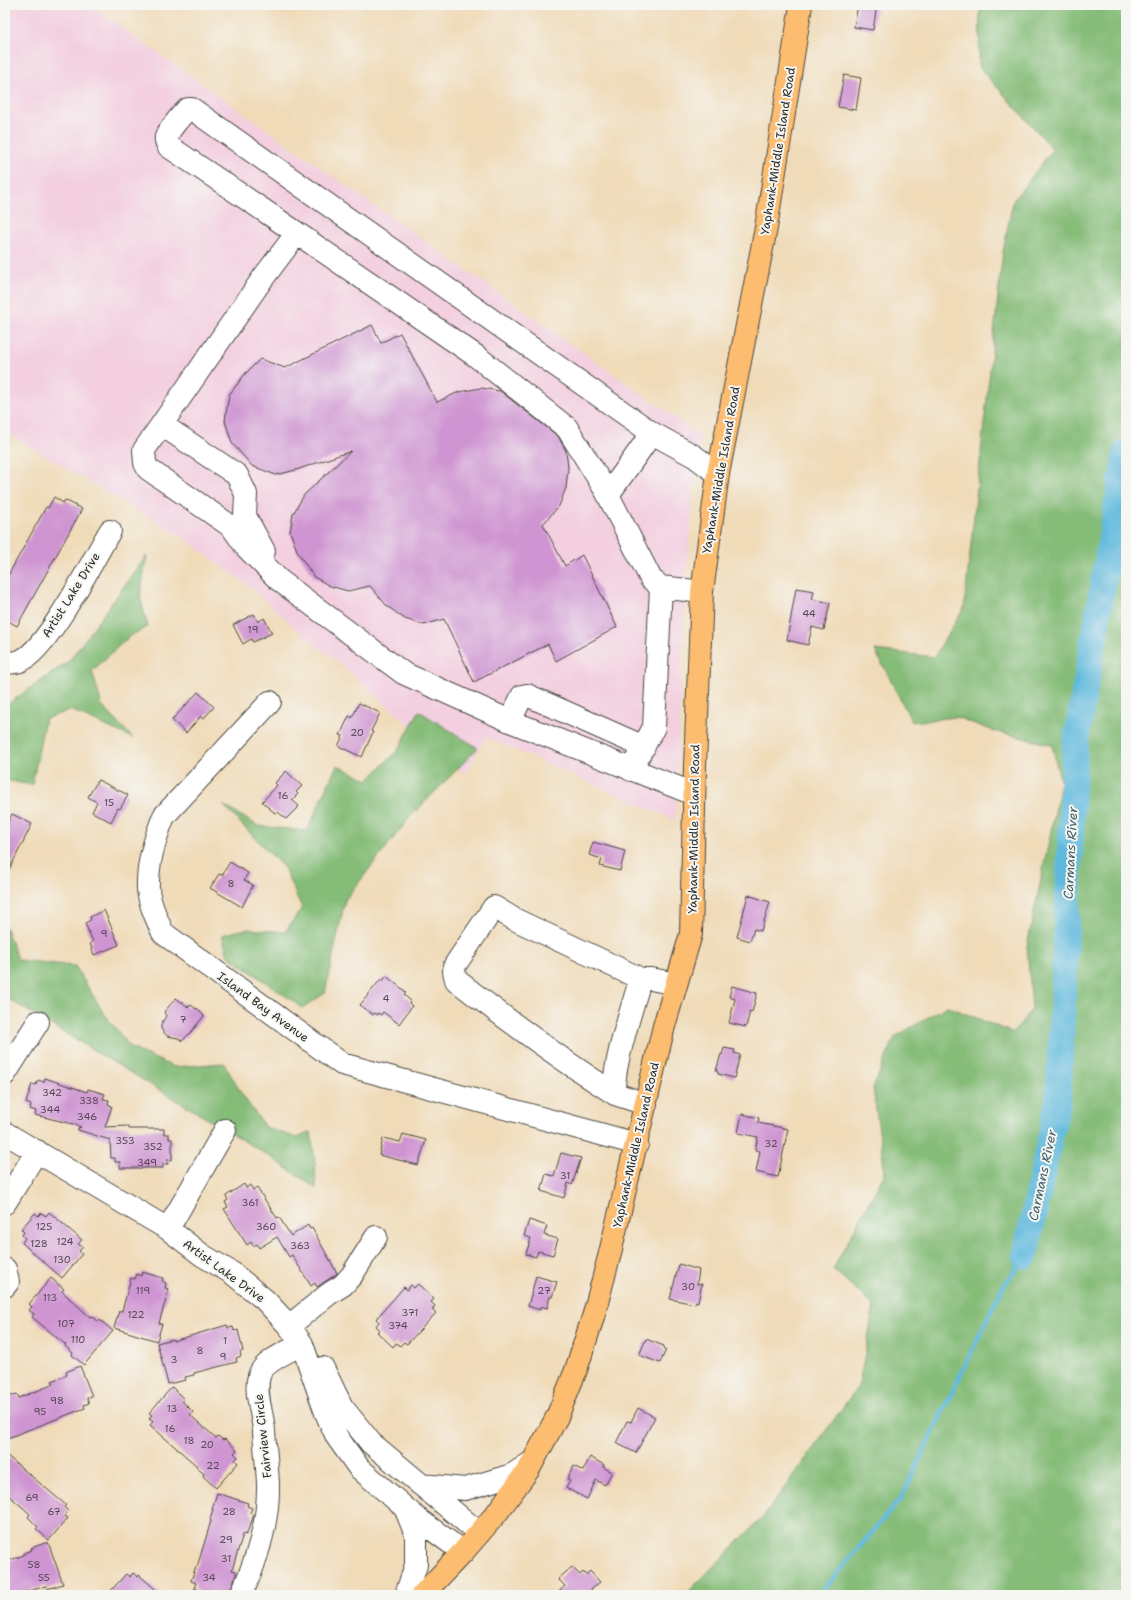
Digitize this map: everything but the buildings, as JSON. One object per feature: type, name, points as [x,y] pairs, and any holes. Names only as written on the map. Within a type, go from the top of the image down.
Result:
[{"type":"main road","name":"Yaphank-Middle Island Road","points":[[422,1595],[463,1552],[496,1514],[532,1462],[557,1417],[576,1370],[610,1253],[676,984],[691,934],[694,794],[702,592],[718,474],[766,228],[801,5]]},
{"type":"street","points":[[702,592],[661,587],[650,579],[608,495],[567,428],[476,356],[168,146],[166,142],[167,136],[188,109],[192,109],[652,433],[694,456],[718,474]]},
{"type":"street","points":[[297,233],[263,278],[144,450],[145,463],[148,469],[232,527],[247,548],[280,580],[403,673],[510,721],[694,794]]},
{"type":"street","points":[[162,425],[237,475],[246,494],[245,516],[280,580]]},
{"type":"street","points":[[608,495],[652,433]]},
{"type":"street","name":"Artist Lake Drive","points":[[5,663],[20,661],[38,648],[58,621],[110,531]]},
{"type":"street","points":[[632,770],[654,727],[661,587]]},
{"type":"street","points":[[510,721],[522,696],[527,695],[644,747]]},
{"type":"street","name":"Island Bay Avenue","points":[[270,702],[164,816],[157,835],[151,862],[148,890],[157,921],[163,933],[342,1064],[637,1144]]},
{"type":"street","points":[[646,1104],[615,1094],[570,1065],[456,980],[454,971],[455,965],[494,907],[514,919],[642,979],[651,979],[676,984]]},
{"type":"street","points":[[615,1094],[613,1087],[616,1069],[639,984],[642,979]]},
{"type":"street","points":[[5,1074],[38,1022]]},
{"type":"street","points":[[168,1229],[225,1130]]},
{"type":"street","name":"Artist Lake Drive","points":[[5,1133],[168,1229],[202,1255],[232,1273],[265,1300],[295,1335],[326,1414],[337,1437],[359,1468],[406,1509],[463,1552]]},
{"type":"street","points":[[5,1203],[37,1151]]},
{"type":"street","name":"Fairview Circle","points":[[241,1595],[254,1567],[266,1519],[268,1484],[263,1420],[258,1398],[259,1376],[267,1363],[295,1335],[330,1293],[343,1285],[352,1275],[376,1237]]},
{"type":"street","points":[[5,1269],[8,1282],[5,1286]]},
{"type":"street","points":[[295,1335],[320,1361],[342,1407],[372,1442],[479,1533]]},
{"type":"street","points":[[422,1485],[465,1488],[512,1475],[532,1462]]},
{"type":"street","points":[[406,1509],[416,1535],[416,1565],[406,1595]]},
{"type":"shaded area","points":[[5,5],[90,5],[701,436],[697,456],[685,588],[675,820],[486,737],[465,774],[337,661],[310,641],[251,588],[178,534],[5,432]]},
{"type":"green space","points":[[980,5],[1126,5],[1126,1595],[685,1595],[765,1515],[859,1385],[874,1306],[833,1269],[885,1173],[873,1088],[895,1037],[947,1006],[1013,1033],[1032,1009],[1027,946],[1061,783],[1052,745],[994,731],[956,717],[912,722],[875,650],[934,657],[964,608],[1003,251],[1013,201],[1053,149],[979,67]]},
{"type":"green space","points":[[147,555],[140,597],[148,627],[131,635],[92,671],[102,706],[133,738],[70,710],[45,719],[32,785],[5,780],[5,706],[69,661]]},
{"type":"green space","points":[[419,711],[478,748],[410,817],[345,900],[325,993],[303,1008],[228,956],[222,935],[246,929],[285,932],[302,908],[284,868],[223,805],[258,826],[307,831],[337,765],[368,780],[398,750]]},
{"type":"green space","points":[[5,926],[18,960],[75,966],[103,1012],[131,1048],[174,1067],[224,1063],[241,1093],[265,1127],[297,1138],[311,1132],[315,1162],[316,1188],[269,1156],[5,997]]},
{"type":"waterway","name":"Carmans River","points":[[1025,1256],[1058,1101],[1075,746],[1126,452]]},
{"type":"waterway","points":[[819,1595],[902,1497],[1002,1288],[1025,1256]]}]
